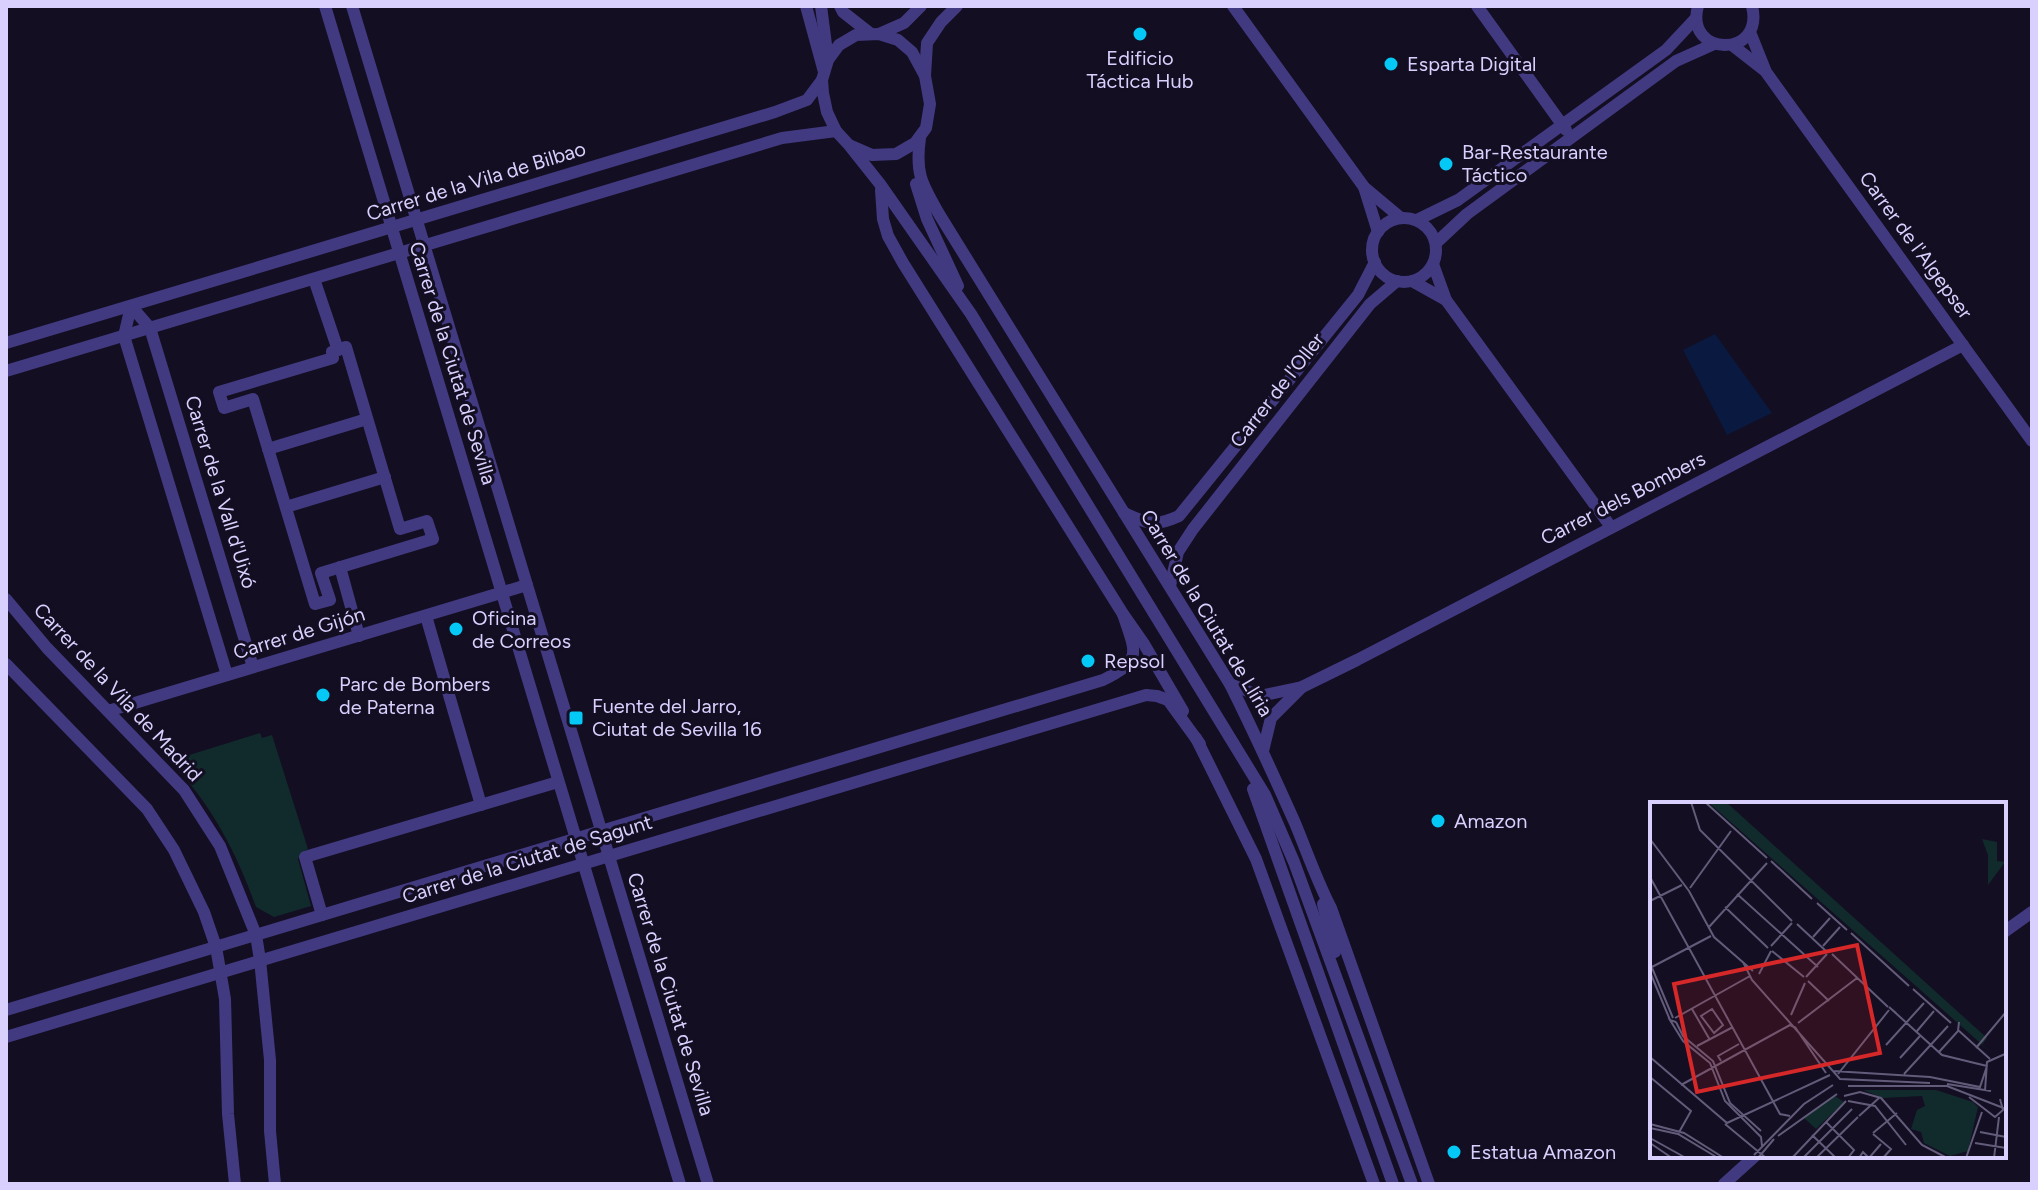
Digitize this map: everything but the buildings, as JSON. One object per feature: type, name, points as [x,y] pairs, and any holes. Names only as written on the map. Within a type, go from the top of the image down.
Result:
[{"type":"street","name":"Carrer de la Ciutat de Sevilla","points":[[325,6],[680,1184]]},
{"type":"street","name":"Carrer de la Ciutat de Sevilla","points":[[352,6],[708,1184]]},
{"type":"street","name":"Carrer de la Ciutat de Llíria","points":[[806,6],[825,71]]},
{"type":"street","name":"Carrer de la Ciutat de Llíria","points":[[821,6],[827,112],[836,131],[880,184],[971,314],[1265,795],[1294,862],[1412,1184]]},
{"type":"street","points":[[840,6],[843,12],[875,34]]},
{"type":"street","points":[[875,34],[904,23],[921,6]]},
{"type":"street","name":"Carrer de la Ciutat de Llíria","points":[[957,6],[927,43],[925,76],[930,104],[912,171],[927,219],[971,314]]},
{"type":"street","points":[[1233,6],[1364,187],[1401,218]]},
{"type":"street","points":[[1477,6],[1571,137]]},
{"type":"street","points":[[1697,12],[1701,34],[1714,44],[1723,46],[1739,43],[1750,32],[1756,9]]},
{"type":"street","points":[[1417,220],[1458,200],[1666,50],[1697,12]]},
{"type":"street","points":[[1750,32],[1766,72]]},
{"type":"street","points":[[825,71],[839,45],[856,35],[875,34],[898,40],[912,52],[925,76]]},
{"type":"street","points":[[1436,243],[1467,214],[1676,61],[1714,44]]},
{"type":"street","points":[[1732,45],[1766,72]]},
{"type":"street","name":"Carrer de la Vila de Bilbao","points":[[6,343],[775,112],[807,100],[825,71]]},
{"type":"street","name":"Carrer de l'Algepser","points":[[1766,72],[2032,441]]},
{"type":"street","points":[[6,371],[782,138],[836,131]]},
{"type":"street","name":"Carrer de la Ciutat de Llíria","points":[[918,140],[921,182],[958,248],[1230,684],[1263,751],[1331,908],[1429,1184]]},
{"type":"street","points":[[849,145],[872,155],[896,154],[918,140]]},
{"type":"street","points":[[880,184],[888,236],[1174,694],[1200,744],[1256,859],[1374,1184]]},
{"type":"street","points":[[1364,187],[1378,232]]},
{"type":"street","points":[[1412,281],[1433,264],[1436,243],[1432,233],[1417,220],[1392,220],[1373,241],[1372,252],[1380,270],[1397,281],[1412,281],[1446,300]]},
{"type":"street","name":"Carrer de l'Oller","points":[[1179,516],[1358,295],[1375,262]]},
{"type":"street","points":[[1433,264],[1446,300],[1611,527]]},
{"type":"street","points":[[314,279],[338,350]]},
{"type":"street","name":"Carrer de l'Oller","points":[[1170,586],[1178,552],[1193,529],[1370,304],[1397,281]]},
{"type":"street","points":[[131,306],[150,328]]},
{"type":"street","points":[[131,306],[124,336],[227,675]]},
{"type":"street","name":"Carrer de la Vall d'Uixó","points":[[150,328],[253,667]]},
{"type":"street","name":"Carrer dels Bombers","points":[[1230,684],[1260,696],[1302,687],[1963,345]]},
{"type":"street","points":[[346,347],[367,419],[400,529],[427,521],[433,539],[321,573],[330,600],[315,604],[253,399],[224,408],[219,392],[333,358],[332,352],[346,347]]},
{"type":"street","points":[[268,449],[367,419]]},
{"type":"street","points":[[286,507],[385,477]]},
{"type":"street","points":[[1124,513],[1147,524],[1163,523],[1179,516],[1193,529]]},
{"type":"street","points":[[340,567],[359,636]]},
{"type":"street","points":[[502,593],[527,585]]},
{"type":"street","name":"Carrer de Gijón","points":[[108,711],[502,593]]},
{"type":"street","name":"Carrer de la Vila de Madrid","points":[[6,599],[47,648],[184,790],[220,846],[256,935],[270,1060],[270,1131],[275,1184]]},
{"type":"street","name":"Carrer de la Ciutat de Sagunt","points":[[6,1010],[1103,680],[1123,670],[1132,661],[1134,645],[1123,614]]},
{"type":"street","points":[[426,616],[481,805]]},
{"type":"street","points":[[6,664],[147,809],[174,850],[204,912],[216,947],[225,999],[228,1114],[235,1184]]},
{"type":"street","name":"Carrer dels Bombers","points":[[1263,751],[1271,718],[1302,687]]},
{"type":"street","name":"Carrer de la Ciutat de Sagunt","points":[[6,1037],[1146,695],[1168,700],[1200,744]]},
{"type":"street","points":[[1053,696],[1060,721]]},
{"type":"street","name":"Carrer de la Ciutat de Llíria","points":[[1235,745],[1263,815],[1393,1184]]},
{"type":"street","points":[[322,915],[305,857],[558,782]]},
{"type":"street","points":[[1317,880],[1330,936],[1372,1070]]},
{"type":"street","points":[[2006,931],[2032,912]]},
{"type":"street","points":[[1724,1184],[1753,1158]]},
{"type":"green space","points":[[260,733],[262,738],[272,735],[308,849],[298,859],[311,906],[274,917],[256,907],[221,829],[198,794],[170,761]]},
{"type":"water","points":[[1715,334],[1772,413],[1727,435],[1683,350]]},
{"type":"place","name":"Edificio Táctica Hub","points":[[1140,34]]},
{"type":"place","name":"Esparta Digital","points":[[1391,64]]},
{"type":"place","name":"Bar-Restaurante Táctico","points":[[1446,164]]},
{"type":"place","name":"Oficina de Correos","points":[[456,629]]},
{"type":"place","name":"Repsol","points":[[1088,661]]},
{"type":"place","name":"Parc de Bombers de Paterna","points":[[323,695]]},
{"type":"place","name":"Fuente del Jarro, Ciutat de Sevilla 16","points":[[576,718]]},
{"type":"place","name":"Amazon","points":[[1438,821]]},
{"type":"place","name":"Estatua Amazon","points":[[1454,1152]]}]
